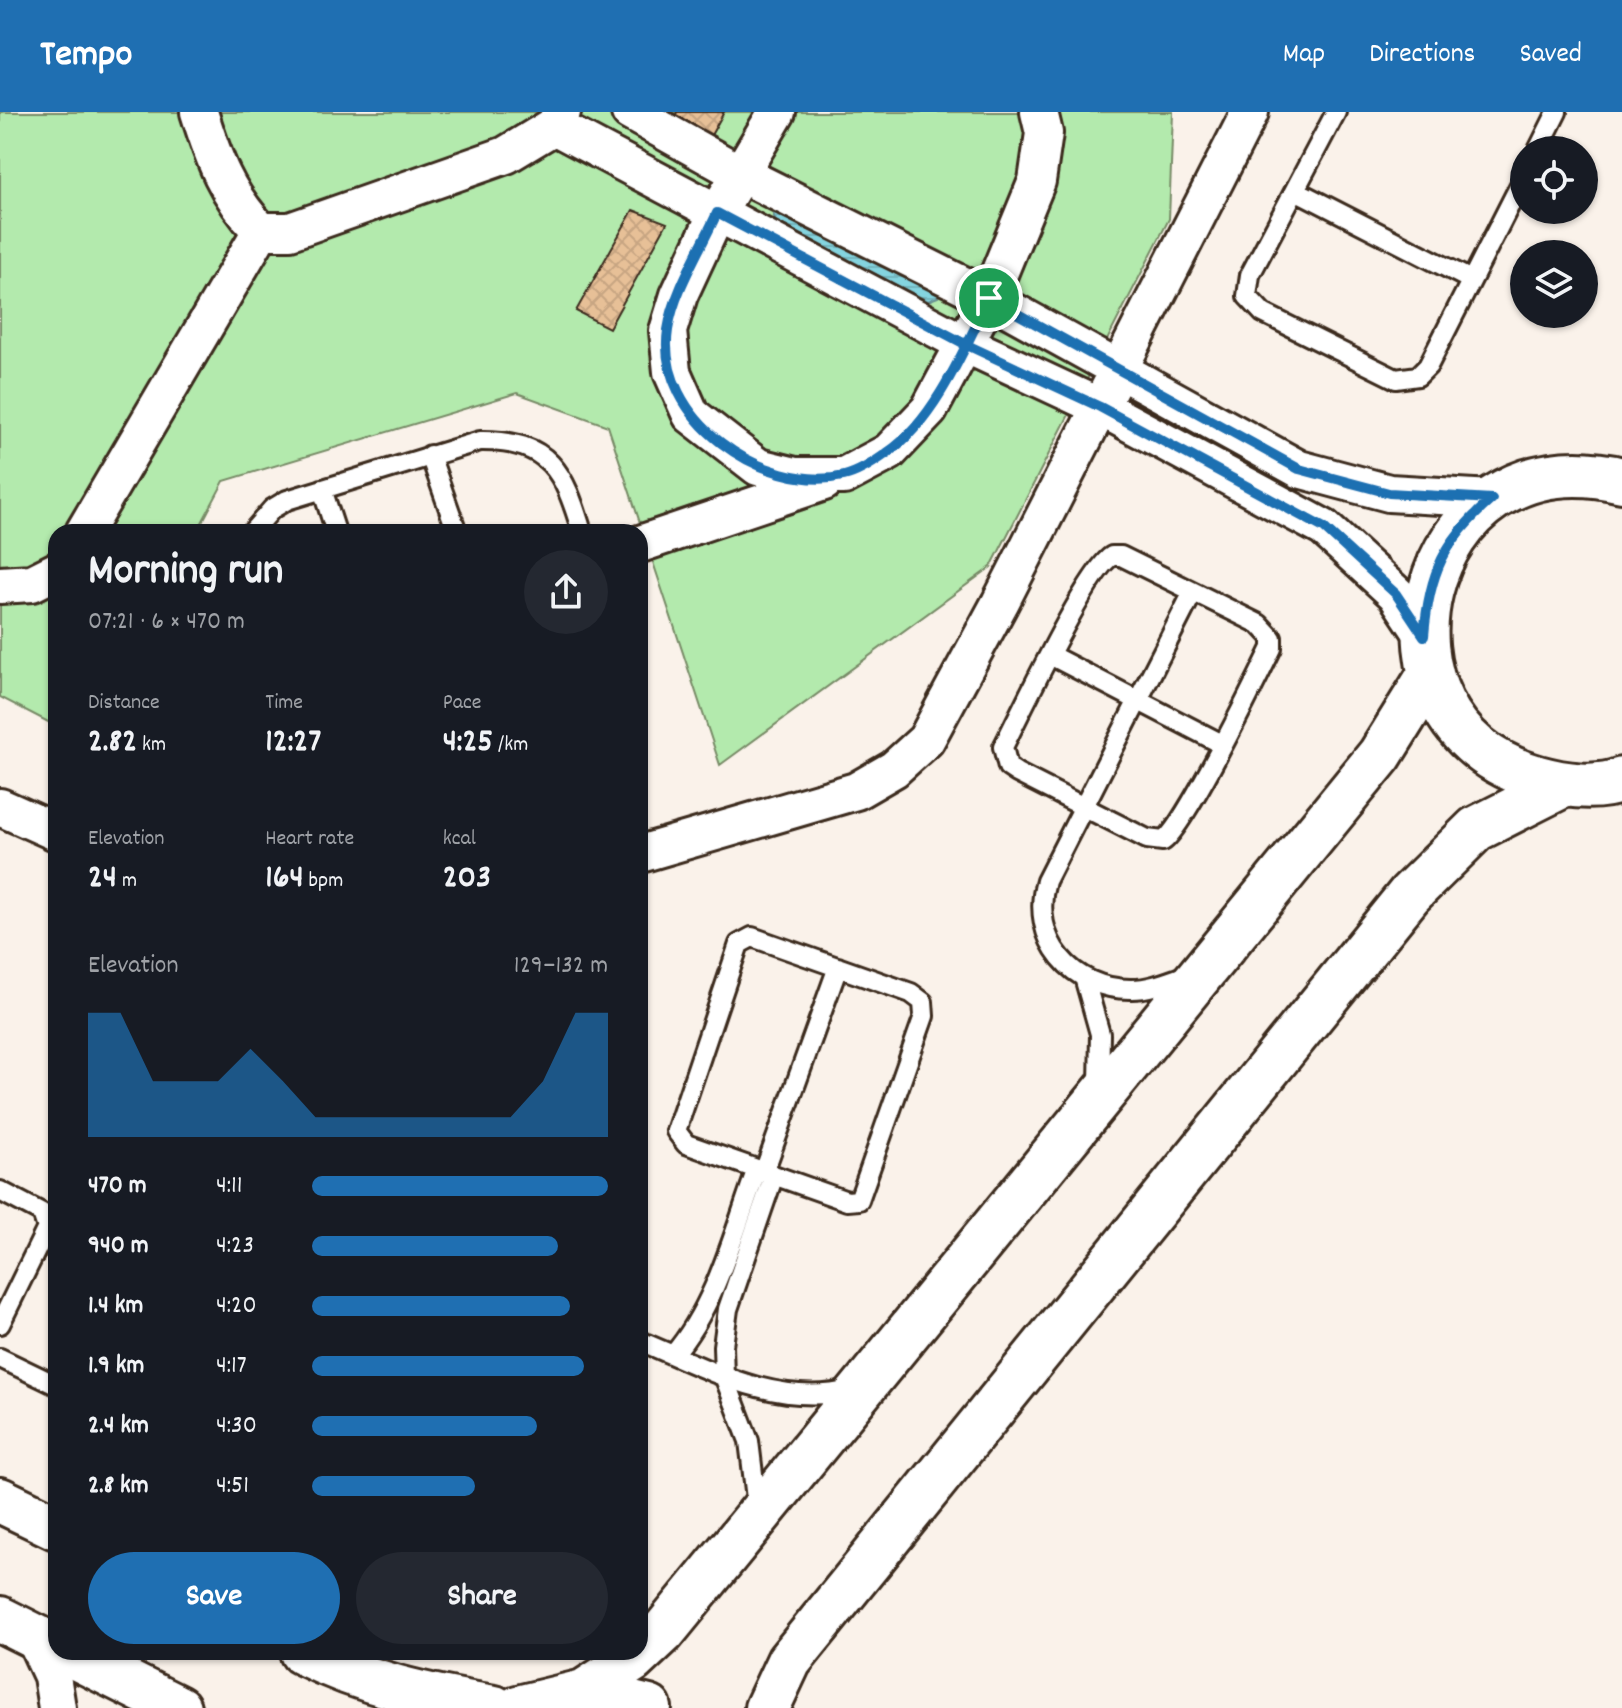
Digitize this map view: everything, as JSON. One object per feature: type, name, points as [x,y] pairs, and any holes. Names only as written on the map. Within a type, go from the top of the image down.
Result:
[{"type":"street","points":[[199,112],[222,180],[261,231]]},
{"type":"street","points":[[630,112],[741,174],[989,298],[1299,469],[1389,493],[1492,499]]},
{"type":"street","points":[[777,112],[717,213],[679,295],[668,331],[672,372],[691,415],[758,467],[795,476],[844,476]]},
{"type":"street","points":[[648,541],[844,476],[889,452],[929,410],[967,345],[1037,181],[1044,133],[1039,112]]},
{"type":"street","points":[[648,852],[834,799],[876,781],[926,740],[1250,112]]},
{"type":"street","points":[[261,231],[290,231],[506,155],[558,119],[717,213],[967,345],[1100,407],[1324,528],[1396,594],[1427,654],[1450,715],[1480,749],[1519,773],[1563,785],[1622,780]]},
{"type":"street","points":[[89,524],[261,231]]},
{"type":"street","points":[[648,1646],[757,1519],[1380,755],[1427,654],[1427,596],[1440,558],[1463,525],[1492,499],[1540,477],[1612,466]]},
{"type":"street","points":[[0,585],[32,583],[48,575]]},
{"type":"street","points":[[767,1708],[789,1661],[1410,894],[1476,829],[1563,785]]},
{"type":"street","points":[[0,807],[48,828]]},
{"type":"street","points":[[0,1500],[48,1523]]},
{"type":"street","points":[[39,1638],[52,1676],[57,1708]]},
{"type":"street","points":[[78,1660],[158,1706]]},
{"type":"street","points":[[318,1660],[346,1674],[429,1697],[494,1708]]},
{"type":"street","points":[[518,1708],[584,1692],[633,1660]]},
{"type":"street","points":[[584,1692],[649,1708]]},
{"type":"lane","points":[[1336,112],[1250,275],[1247,296],[1256,309],[1396,379],[1418,376],[1428,366],[1510,204]]},
{"type":"lane","points":[[1545,136],[1557,112]]},
{"type":"lane","points":[[1295,190],[1471,280]]},
{"type":"lane","points":[[259,524],[272,509],[287,500],[480,441],[507,440],[532,448],[553,464],[568,486],[580,524]]},
{"type":"lane","points":[[430,455],[454,524]]},
{"type":"lane","points":[[322,489],[333,524]]},
{"type":"lane","points":[[1112,556],[1121,556],[1259,624],[1272,638],[1272,648],[1222,744],[1175,830],[1163,841],[1147,839],[1084,808],[1017,773],[1004,758],[1003,747],[1050,655],[1099,567],[1112,556]]},
{"type":"lane","points":[[1193,592],[1046,881],[1040,901],[1044,931],[1058,958],[1100,985],[1132,989],[1204,970]]},
{"type":"lane","points":[[1050,655],[1222,744]]},
{"type":"lane","points":[[752,937],[759,938],[838,967],[918,996],[923,1002],[924,1016],[859,1200],[847,1201],[686,1144],[676,1131],[675,1123],[739,944],[752,937]]},
{"type":"lane","points":[[673,1355],[708,1301],[765,1172],[838,967]]},
{"type":"lane","points":[[1084,977],[1100,1034],[1101,1058],[1094,1105]]},
{"type":"lane","points":[[757,1519],[749,1441],[724,1376],[723,1346],[728,1309],[765,1172]]},
{"type":"lane","points":[[0,1191],[42,1213],[47,1228],[0,1324]]},
{"type":"lane","points":[[648,1344],[770,1392],[818,1395],[866,1386]]},
{"type":"lane","points":[[0,1358],[48,1381]]},
{"type":"green space","points":[[0,112],[1173,112],[1169,219],[991,567],[720,765],[648,547],[648,524],[640,524],[608,426],[517,393],[224,481],[201,524],[48,524],[48,722],[0,697]]},
{"type":"water","points":[[776,209],[940,292],[938,297],[928,301],[776,224],[773,213]]},
{"type":"building","points":[[677,112],[724,112],[710,137],[674,119]]},
{"type":"building","points":[[633,210],[667,223],[609,328],[576,311]]},
{"type":"route","points":[[989,298],[967,345],[929,410],[889,452],[844,476],[795,476],[758,467],[691,415],[672,372],[668,331],[679,295],[717,213],[967,345],[1100,407],[1324,528],[1396,594],[1424,636],[1427,596],[1440,558],[1463,525],[1492,499],[1389,493],[1345,484],[1299,469],[989,298]]}]
